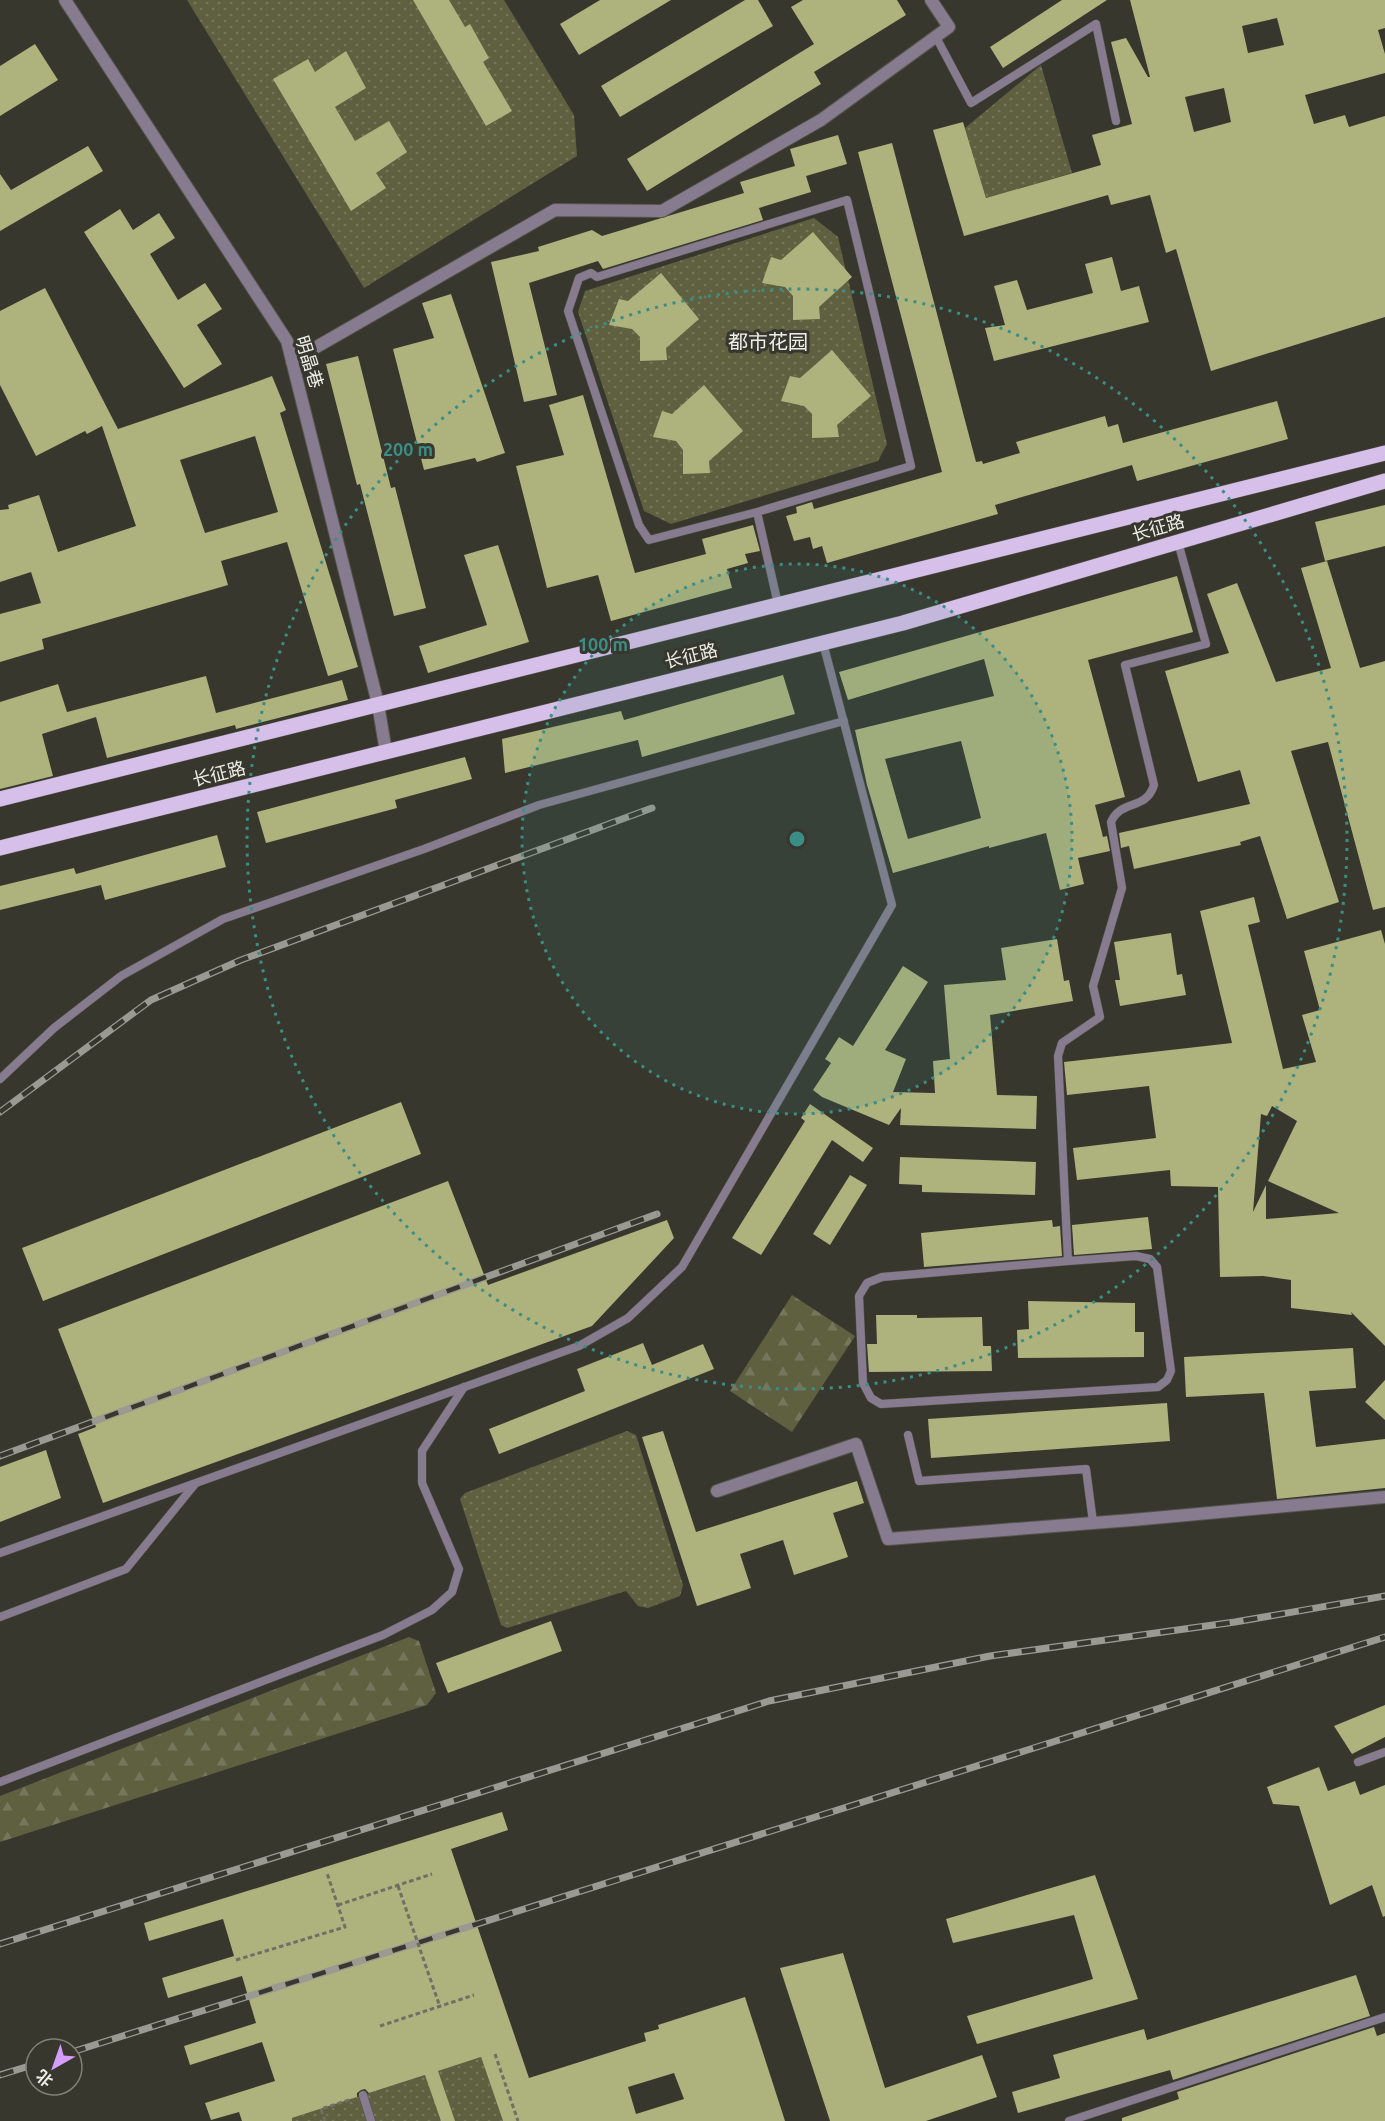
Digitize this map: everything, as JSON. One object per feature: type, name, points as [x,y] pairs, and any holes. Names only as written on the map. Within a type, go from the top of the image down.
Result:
[{"type":"main road","name":"长征路","points":[[0,799],[1385,453]]},
{"type":"main road","name":"长征路","points":[[0,848],[903,623],[1385,481]]},
{"type":"street","name":"明晶巷","points":[[65,0],[287,341],[378,704],[386,752]]},
{"type":"street","points":[[292,361],[555,210],[662,211],[821,120],[949,27],[931,0]]},
{"type":"street","points":[[717,1491],[856,1444],[888,1539],[1385,1497]]},
{"type":"lane","points":[[936,37],[971,103],[1096,24],[1116,121]]},
{"type":"lane","points":[[847,200],[910,466],[757,512],[649,540],[639,525],[568,311],[579,278],[591,273],[597,278],[847,200]]},
{"type":"lane","points":[[757,512],[778,604]]},
{"type":"lane","points":[[1068,1262],[1058,1056],[1062,1043],[1100,1017],[1093,986],[1122,888],[1111,822],[1114,814],[1121,808],[1143,802],[1152,794],[1154,785],[1125,665],[1206,644],[1178,542]]},
{"type":"lane","points":[[0,1553],[579,1346],[628,1318],[682,1267],[892,905],[823,643]]},
{"type":"lane","points":[[0,1079],[54,1028],[121,976],[223,919],[424,849],[539,805],[844,721]]},
{"type":"lane","points":[[1136,1256],[1150,1259],[1157,1267],[1172,1371],[1167,1380],[1158,1387],[881,1404],[871,1398],[863,1383],[859,1296],[867,1282],[882,1276],[1068,1262],[1136,1256]]},
{"type":"lane","points":[[0,1782],[383,1635],[432,1610],[452,1592],[459,1569],[422,1483],[422,1451],[464,1387]]},
{"type":"lane","points":[[908,1435],[918,1481],[1086,1469],[1093,1522]]},
{"type":"lane","points":[[0,1617],[126,1569],[195,1483]]},
{"type":"lane","points":[[1358,1762],[1385,1752]]},
{"type":"lane","points":[[1069,2121],[1385,2018]]},
{"type":"lane","points":[[363,2095],[371,2121]]},
{"type":"path","points":[[236,1960],[345,1927],[327,1873]]},
{"type":"path","points":[[338,1905],[432,1874]]},
{"type":"path","points":[[398,1886],[440,2007]]},
{"type":"path","points":[[380,2026],[474,1995]]},
{"type":"path","points":[[495,2054],[518,2121]]},
{"type":"path","points":[[325,2121],[321,2109],[363,2095]]},
{"type":"green space","points":[[187,0],[504,0],[574,115],[577,156],[364,288]]},
{"type":"green space","points":[[1041,65],[1072,173],[986,198],[965,128]]},
{"type":"green space","points":[[814,218],[838,237],[887,444],[878,461],[671,524],[644,511],[578,312],[585,291]]},
{"type":"green space","points":[[792,1295],[855,1336],[792,1432],[730,1391]]},
{"type":"green space","points":[[627,1431],[636,1435],[683,1585],[680,1596],[648,1608],[638,1606],[626,1591],[507,1628],[501,1625],[460,1499],[465,1493]]},
{"type":"green space","points":[[409,1637],[419,1641],[436,1693],[427,1705],[0,1842],[0,1796]]},
{"type":"green space","points":[[481,2057],[503,2121],[292,2121],[292,2118]]},
{"type":"building","points":[[413,0],[449,0],[465,27],[470,24],[489,58],[483,62],[512,111],[486,126]]},
{"type":"building","points":[[600,0],[671,0],[579,55],[560,24]]},
{"type":"building","points":[[745,0],[758,0],[773,26],[620,117],[601,86]]},
{"type":"building","points":[[803,0],[897,0],[906,15],[814,72],[821,84],[647,191],[627,159],[814,44],[791,7]]},
{"type":"building","points":[[1062,0],[1107,0],[1003,68],[990,47]]},
{"type":"building","points":[[1130,0],[1385,0],[1385,28],[1378,30],[1385,54],[1385,73],[1305,95],[1314,124],[1345,115],[1349,127],[1385,116],[1385,317],[1211,371],[1176,249],[1166,253],[1150,195],[1111,205],[1108,195],[964,236],[933,130],[963,122],[986,198],[1101,165],[1092,135],[1132,124],[1111,42],[1126,38],[1150,77]],"holes":[[[1277,18],[1284,45],[1248,53],[1242,26]],[[1224,88],[1231,122],[1194,132],[1185,97]]]},
{"type":"building","points":[[35,44],[58,80],[0,116],[0,66]]},
{"type":"building","points":[[346,51],[366,88],[335,107],[355,141],[389,121],[407,152],[376,173],[386,188],[351,211],[273,79],[308,59],[315,72]]},
{"type":"building","points":[[838,135],[847,164],[806,176],[811,192],[759,208],[763,220],[603,269],[598,261],[529,283],[557,395],[524,402],[491,262],[539,251],[538,247],[592,230],[602,236],[744,193],[740,182],[795,166],[790,149]]},
{"type":"building","points":[[892,143],[976,462],[982,461],[983,464],[1020,453],[1016,442],[1105,416],[1108,427],[1118,424],[1123,443],[1277,401],[1288,439],[1137,481],[1132,465],[995,505],[998,514],[827,563],[822,546],[813,549],[810,537],[794,541],[786,516],[797,513],[796,507],[812,502],[814,509],[942,472],[858,152]]},
{"type":"building","points":[[88,146],[103,171],[0,231],[0,174],[11,190]]},
{"type":"building","points":[[120,209],[133,230],[159,213],[175,238],[150,254],[178,300],[205,283],[222,309],[197,325],[222,364],[184,388],[84,232]]},
{"type":"building","points":[[813,232],[852,277],[819,307],[820,319],[793,320],[793,296],[785,287],[762,283],[771,257],[781,260]]},
{"type":"building","points":[[1112,257],[1121,291],[1139,286],[1149,322],[994,361],[985,328],[1005,325],[994,286],[1017,280],[1027,310],[1093,293],[1085,264]]},
{"type":"building","points":[[661,273],[699,319],[666,348],[667,360],[640,361],[640,337],[632,329],[609,325],[619,299],[628,301]]},
{"type":"building","points":[[45,288],[118,429],[272,376],[286,410],[280,413],[358,667],[328,676],[287,542],[221,561],[228,585],[42,639],[44,649],[0,662],[0,614],[41,603],[31,572],[0,582],[0,510],[9,509],[8,505],[39,495],[58,552],[136,526],[102,426],[87,434],[85,431],[36,456],[0,385],[0,311]],"holes":[[[255,436],[278,512],[205,533],[180,460]]]},
{"type":"building","points":[[451,294],[505,453],[477,462],[475,458],[424,470],[393,349],[434,338],[422,303]]},
{"type":"building","points":[[832,350],[871,396],[837,425],[839,437],[812,438],[812,414],[804,406],[781,401],[790,376],[800,378]]},
{"type":"building","points":[[358,356],[391,488],[395,487],[426,608],[394,616],[326,364]]},
{"type":"building","points":[[704,385],[743,431],[709,461],[710,473],[683,474],[683,450],[676,441],[653,437],[662,411],[672,414]]},
{"type":"building","points":[[583,395],[635,573],[706,554],[702,539],[753,525],[760,551],[745,554],[748,563],[727,569],[732,588],[611,621],[598,575],[547,588],[516,466],[564,455],[549,405]]},
{"type":"building","points":[[1385,505],[1385,546],[1325,561],[1315,522]]},
{"type":"building","points":[[498,545],[529,642],[428,673],[419,646],[487,625],[464,555]]},
{"type":"building","points":[[1327,561],[1360,668],[1385,661],[1385,907],[1373,910],[1328,742],[1291,751],[1339,902],[1287,919],[1260,836],[1240,842],[1241,845],[1134,869],[1129,846],[1121,848],[1119,833],[1250,804],[1240,770],[1198,782],[1165,671],[1229,653],[1207,594],[1237,583],[1276,682],[1331,668],[1301,568]]},
{"type":"building","points":[[1177,576],[1193,632],[1088,660],[1125,797],[1095,805],[1103,837],[1107,836],[1110,851],[1078,858],[1084,884],[1060,890],[1046,833],[989,848],[989,846],[893,873],[867,785],[855,730],[994,696],[984,659],[848,700],[839,672]],"holes":[[[961,741],[981,818],[908,839],[885,759]]]},
{"type":"building","points":[[783,675],[795,714],[642,757],[638,740],[505,773],[502,739],[621,711],[624,720]]},
{"type":"building","points":[[206,676],[216,713],[342,680],[348,700],[236,729],[235,725],[107,758],[96,717],[42,734],[53,776],[0,789],[0,702],[58,684],[67,712]]},
{"type":"building","points":[[465,757],[472,779],[395,800],[397,808],[266,843],[257,812]]},
{"type":"building","points":[[217,835],[226,867],[105,900],[101,885],[0,910],[0,886],[74,868],[76,874]]},
{"type":"building","points":[[1254,897],[1260,922],[1248,925],[1283,1069],[1316,1062],[1302,1015],[1320,1010],[1304,951],[1381,930],[1385,944],[1385,1346],[1351,1312],[1352,1315],[1291,1308],[1291,1280],[1263,1276],[1220,1277],[1218,1187],[1171,1186],[1170,1170],[1077,1180],[1073,1148],[1156,1138],[1149,1086],[1067,1095],[1064,1062],[1232,1043],[1200,911]],"holes":[[[1272,1106],[1297,1121],[1268,1181],[1339,1213],[1266,1219],[1266,1185],[1253,1212],[1261,1114],[1267,1116]]]},
{"type":"building","points":[[1171,933],[1177,975],[1182,974],[1186,995],[1120,1006],[1115,980],[1120,980],[1114,942]]},
{"type":"building","points":[[1057,939],[1064,981],[1069,980],[1073,1001],[990,1015],[997,1095],[1037,1096],[1036,1129],[900,1125],[901,1108],[889,1125],[822,1097],[813,1090],[831,1063],[825,1059],[839,1037],[853,1046],[903,966],[928,982],[885,1050],[906,1059],[893,1092],[935,1093],[933,1061],[950,1059],[944,985],[1006,980],[1001,948]]},
{"type":"building","points":[[401,1102],[421,1154],[43,1301],[22,1248]]},
{"type":"building","points":[[810,1104],[873,1148],[863,1162],[832,1140],[761,1255],[732,1238],[805,1121],[801,1118]]},
{"type":"building","points":[[900,1157],[1036,1162],[1035,1195],[922,1192],[922,1185],[899,1184]]},
{"type":"building","points":[[850,1175],[867,1185],[830,1245],[813,1234]]},
{"type":"building","points":[[448,1181],[488,1285],[667,1220],[674,1238],[592,1326],[103,1503],[78,1434],[96,1427],[58,1329]]},
{"type":"building","points":[[1148,1217],[1152,1249],[1074,1255],[1072,1225]]},
{"type":"building","points":[[1052,1220],[1053,1227],[1060,1226],[1062,1256],[924,1267],[921,1233]]},
{"type":"building","points":[[1028,1301],[1135,1303],[1135,1332],[1144,1332],[1144,1357],[1018,1358],[1017,1330],[1029,1329]]},
{"type":"building","points":[[876,1315],[917,1315],[917,1318],[982,1317],[983,1346],[991,1346],[992,1371],[869,1372],[867,1344],[877,1344]]},
{"type":"building","points":[[643,1343],[652,1365],[703,1344],[714,1369],[499,1454],[489,1429],[585,1391],[577,1369]]},
{"type":"building","points":[[1353,1348],[1356,1388],[1309,1391],[1316,1447],[1385,1439],[1385,1488],[1277,1499],[1264,1393],[1186,1397],[1184,1357]]},
{"type":"building","points":[[1385,1380],[1385,1420],[1365,1402]]},
{"type":"building","points":[[1167,1403],[1170,1441],[931,1458],[928,1419]]},
{"type":"building","points":[[663,1431],[696,1532],[857,1481],[864,1503],[833,1513],[848,1557],[794,1575],[783,1540],[740,1554],[751,1588],[697,1606],[642,1437]]},
{"type":"building","points":[[46,1450],[61,1498],[0,1522],[0,1467]]},
{"type":"building","points":[[551,1621],[562,1651],[448,1693],[436,1663]]},
{"type":"building","points":[[1385,1705],[1385,1737],[1352,1754],[1334,1726]]},
{"type":"building","points":[[1319,1767],[1328,1791],[1355,1781],[1360,1795],[1385,1785],[1385,1916],[1383,1917],[1372,1885],[1330,1905],[1299,1806],[1273,1804],[1267,1787]]},
{"type":"building","points":[[502,1812],[508,1830],[451,1849],[529,2078],[646,2041],[644,2033],[659,2029],[658,2025],[745,1997],[785,2121],[503,2121],[481,2057],[438,2071],[455,2121],[441,2121],[425,2075],[369,2093],[365,2089],[361,2090],[357,2093],[357,2097],[292,2118],[292,2121],[242,2121],[239,2112],[211,2120],[205,2103],[275,2081],[262,2042],[190,2065],[184,2046],[256,2023],[242,1976],[168,1998],[162,1978],[234,1956],[223,1919],[149,1941],[144,1923]],"holes":[[[674,2073],[684,2099],[636,2114],[628,2087]]]},
{"type":"building","points":[[1095,1875],[1138,1999],[977,2044],[967,2016],[1093,1979],[1074,1915],[953,1943],[946,1919]]},
{"type":"building","points":[[843,1953],[885,2088],[982,2055],[997,2097],[926,2121],[830,2121],[780,1968]]},
{"type":"building","points":[[1356,1975],[1370,2016],[1173,2080],[1170,2070],[1018,2113],[1012,2092],[1060,2078],[1053,2055],[1144,2029],[1147,2040]]},
{"type":"building","points":[[1374,2027],[1377,2036],[1385,2033],[1385,2121],[1122,2121],[1122,2118],[1179,2099],[1177,2092]]},
{"type":"railway","points":[[0,1112],[151,1000],[241,960],[652,808]]},
{"type":"railway","points":[[0,1456],[657,1214]]},
{"type":"railway","points":[[0,1944],[769,1701],[990,1656],[1235,1622],[1385,1596]]},
{"type":"railway","points":[[84,2048],[1385,1637]]},
{"type":"railway","points":[[0,2075],[24,2068]]},
{"type":"district","name":"都市花园","points":[[768,342]]}]
